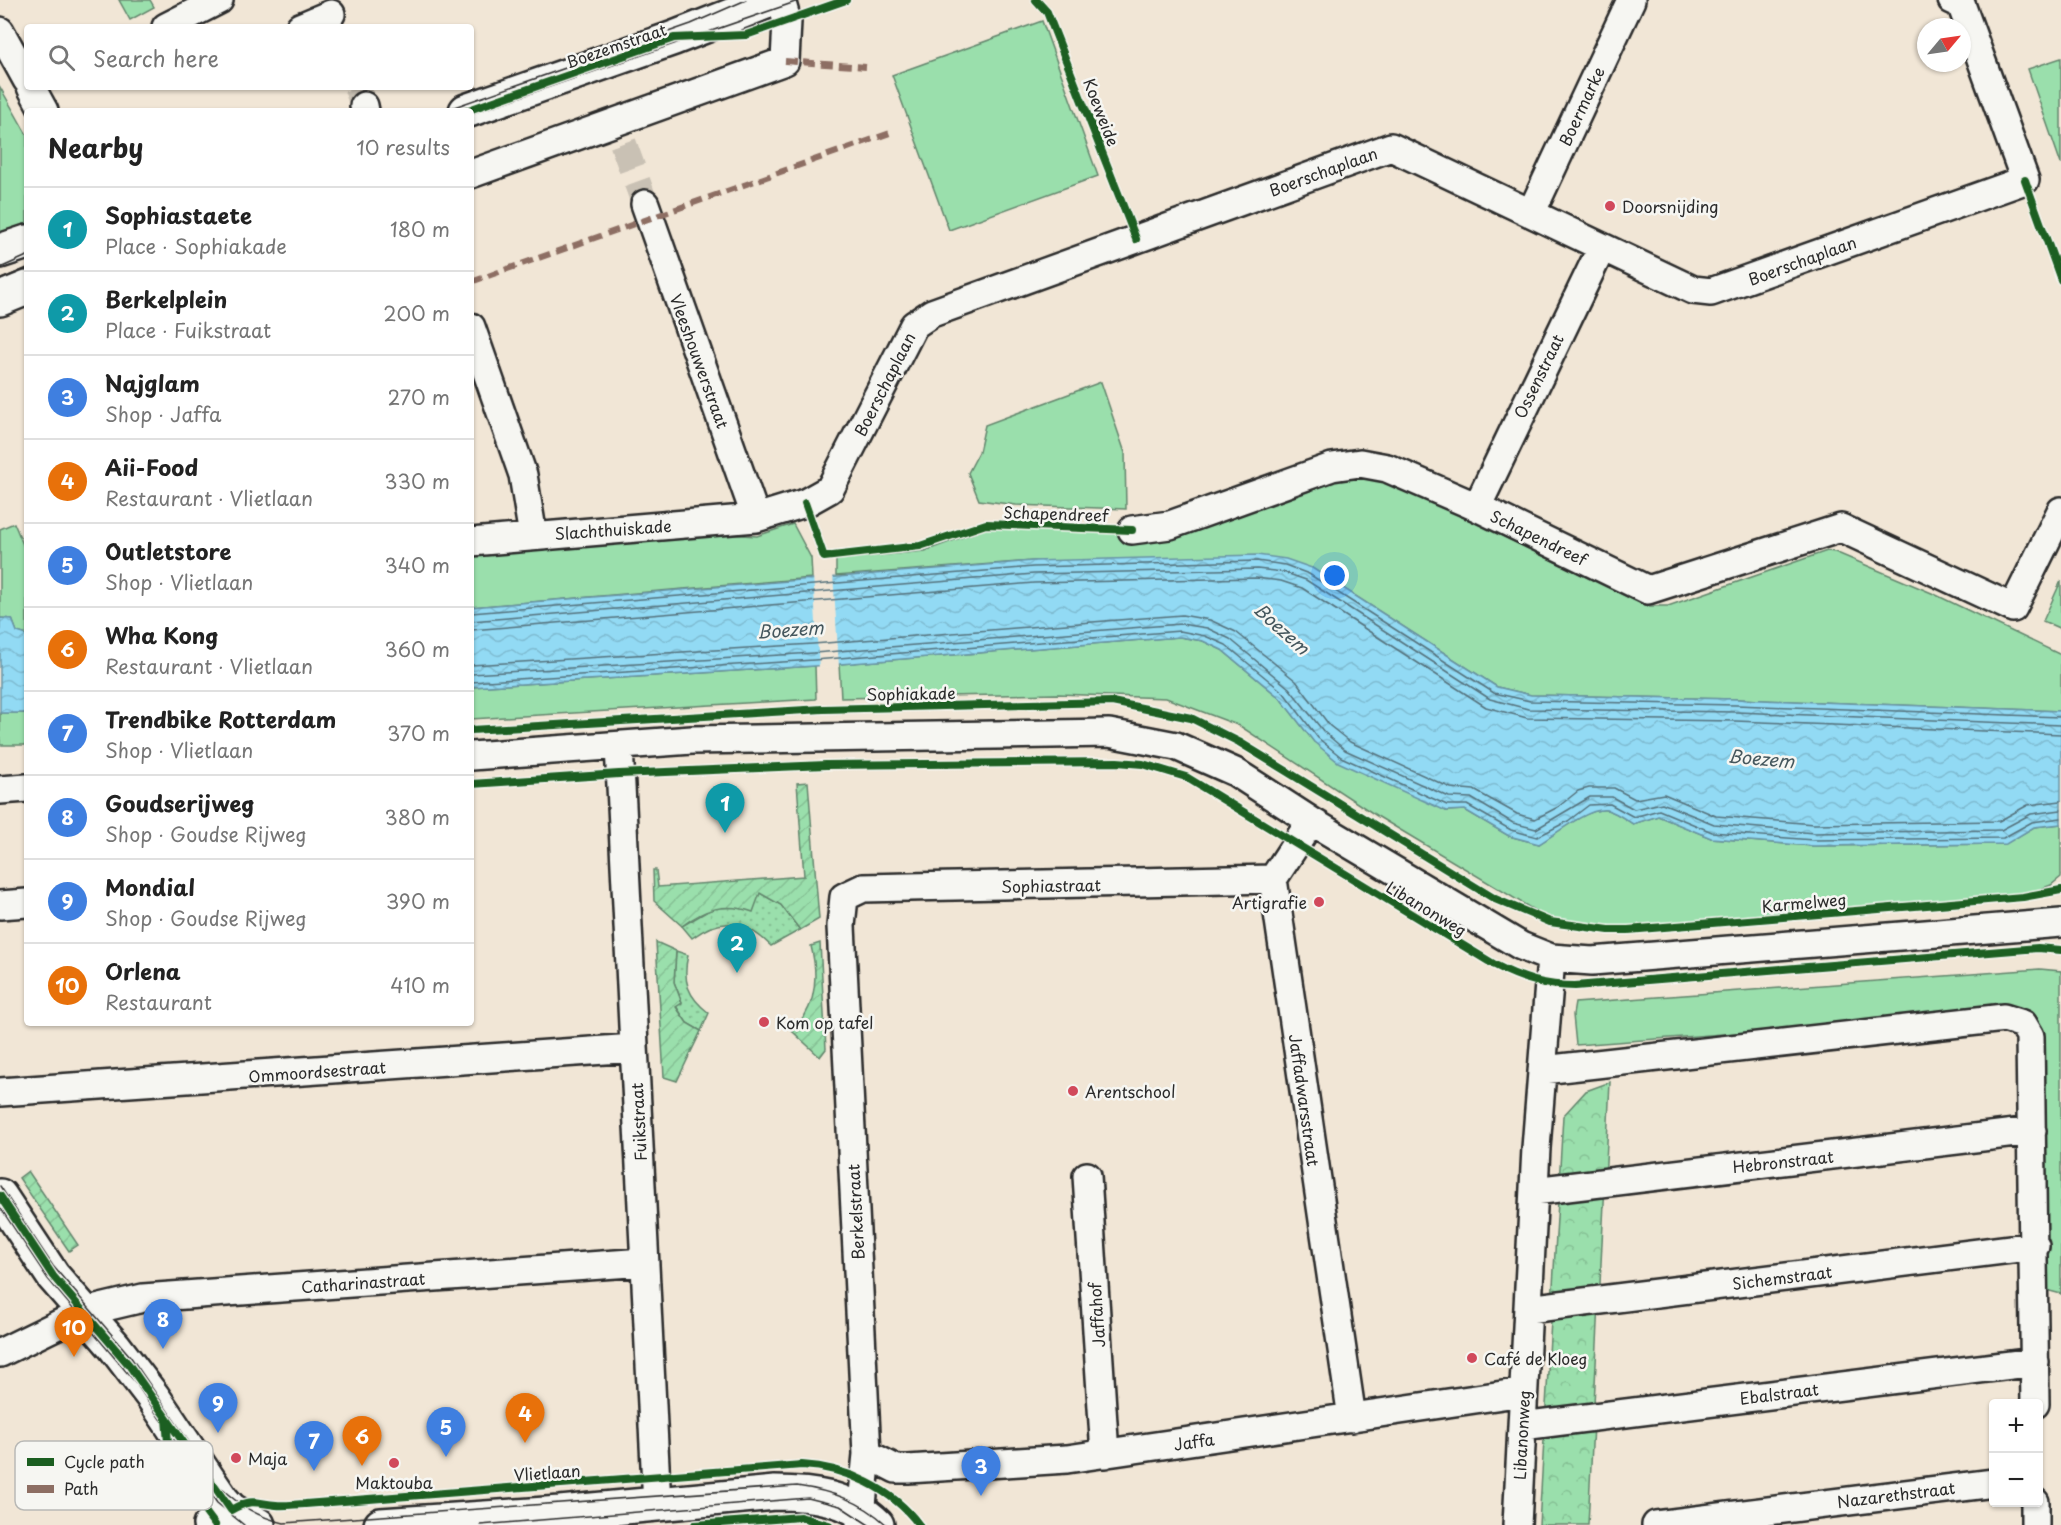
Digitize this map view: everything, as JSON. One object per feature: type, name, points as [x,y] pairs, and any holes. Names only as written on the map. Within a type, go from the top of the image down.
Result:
[{"type":"street","points":[[172,24],[219,0]]},
{"type":"street","name":"Boezemstraat","points":[[474,108],[674,38],[771,0]]},
{"type":"street","points":[[474,173],[620,133],[785,61],[787,21],[781,0]]},
{"type":"street","name":"Boermarke","points":[[1532,211],[1631,0]]},
{"type":"street","name":"Boerschaplaan","points":[[756,518],[805,504],[830,489],[914,325],[932,313],[1391,147],[1532,211],[1693,291],[1711,292],[2025,180],[1962,2]]},
{"type":"street","points":[[307,24],[330,14]]},
{"type":"street","points":[[0,31],[24,73]]},
{"type":"street","name":"Vleeshouwerstraat","points":[[645,204],[756,518]]},
{"type":"street","points":[[0,251],[24,243]]},
{"type":"street","name":"Ossenstraat","points":[[1477,507],[1602,247]]},
{"type":"street","points":[[0,299],[24,289]]},
{"type":"street","points":[[474,336],[523,475],[533,536]]},
{"type":"street","name":"Schapendreef","points":[[1132,530],[1170,525],[1332,468],[1360,463],[1387,468],[1477,507],[1648,590],[1840,528],[2013,608],[2061,511]]},
{"type":"street","name":"Slachthuiskade","points":[[474,542],[756,518]]},
{"type":"street","points":[[474,756],[721,739],[1109,734],[1176,747],[1235,771],[1311,821],[1273,879]]},
{"type":"street","name":"Fuikstraat","points":[[619,746],[657,1505]]},
{"type":"street","points":[[0,790],[24,788]]},
{"type":"street","name":"Libanonweg","points":[[1311,821],[1521,946],[1551,958],[1534,1191],[1517,1525]]},
{"type":"street","name":"Sophiastraat","points":[[842,910],[844,897],[863,888],[1273,879]]},
{"type":"street","name":"Jaffadwarsstraat","points":[[1273,879],[1352,1418]]},
{"type":"street","points":[[0,905],[24,903]]},
{"type":"street","name":"Berkelstraat","points":[[842,910],[867,1454],[867,1521]]},
{"type":"street","points":[[1551,958],[1592,961],[2061,923]]},
{"type":"street","points":[[1543,1070],[2012,1019],[2023,1024],[2030,1036],[2035,1246],[2035,1399]]},
{"type":"street","name":"Ommoordsestraat","points":[[0,1092],[634,1048]]},
{"type":"street","name":"Hebronstraat","points":[[1534,1191],[2032,1131]]},
{"type":"street","name":"Jaffahof","points":[[1087,1176],[1105,1454]]},
{"type":"street","points":[[0,1196],[53,1276],[135,1373],[180,1441]]},
{"type":"street","name":"Sichemstraat","points":[[1528,1309],[2035,1246]]},
{"type":"street","name":"Catharinastraat","points":[[0,1353],[84,1312],[143,1298],[644,1262]]},
{"type":"street","name":"Ebalstraat","points":[[1522,1426],[2035,1362]]},
{"type":"street","name":"Jaffa","points":[[867,1454],[896,1469],[1067,1460],[1523,1392]]},
{"type":"street","name":"Nazarethstraat","points":[[1656,1525],[1989,1484]]},
{"type":"street","points":[[213,1491],[232,1520]]},
{"type":"street","points":[[381,1525],[657,1505],[775,1493],[804,1493],[835,1500],[867,1521]]},
{"type":"street","points":[[2035,1507],[2035,1525]]},
{"type":"green space","points":[[119,0],[150,0],[154,7],[130,20]]},
{"type":"green space","points":[[1042,21],[1098,176],[949,230],[892,75]]},
{"type":"green space","points":[[2061,58],[2061,164],[2028,69]]},
{"type":"green space","points":[[0,87],[24,130],[24,227],[0,238]]},
{"type":"green space","points":[[1101,382],[1125,453],[1126,509],[1016,505],[979,500],[968,473],[979,452],[985,425]]},
{"type":"green space","points":[[1369,475],[1439,505],[1646,606],[1668,606],[1827,551],[1835,552],[1934,594],[2061,655],[2061,711],[1736,699],[1531,695],[1497,687],[1312,568],[1033,561],[836,576],[836,560],[925,551],[993,526],[1158,535],[1337,477]]},
{"type":"green space","points":[[14,523],[24,547],[24,634],[17,632],[12,619],[0,618],[0,529]]},
{"type":"green space","points":[[793,524],[811,558],[812,578],[474,607],[474,550],[726,534],[757,536]]},
{"type":"green space","points":[[2061,581],[2061,629],[2043,621]]},
{"type":"green space","points":[[1179,637],[1203,641],[1222,650],[1280,698],[1314,742],[1446,811],[1465,810],[1509,836],[1539,844],[1582,817],[1599,810],[1614,812],[1633,824],[1658,816],[1711,838],[1813,846],[2005,844],[2034,827],[2061,824],[2061,877],[2051,885],[2007,902],[1627,934],[1549,919],[1377,816],[1240,726],[1166,698],[1057,694],[841,698],[839,664]]},
{"type":"green space","points":[[815,666],[816,699],[474,719],[474,687]]},
{"type":"green space","points":[[0,713],[24,713],[24,745],[0,745]]},
{"type":"green space","points":[[808,782],[819,919],[800,930],[781,905],[760,893],[753,912],[733,908],[715,909],[698,915],[682,926],[654,901],[653,870],[656,870],[658,887],[804,876],[797,783]]},
{"type":"green space","points":[[760,893],[781,905],[800,930],[771,946],[743,926],[724,924],[713,926],[692,938],[682,926],[713,908],[740,907]]},
{"type":"green space","points":[[656,942],[676,951],[674,982],[682,1003],[676,1007],[687,1023],[701,1031],[677,1081],[664,1077]]},
{"type":"green space","points":[[820,943],[826,1049],[820,1057],[792,1031],[804,1017],[814,992],[815,973],[811,946]]},
{"type":"green space","points":[[676,951],[688,955],[686,981],[688,988],[696,1001],[709,1013],[701,1031],[687,1023],[676,1006],[682,1002],[674,982]]},
{"type":"green space","points":[[2040,969],[2061,971],[2061,1294],[2046,1290],[2036,1025],[1818,1027],[1576,1045],[1573,1015],[1575,1003]]},
{"type":"green space","points":[[1610,1082],[1588,1525],[1539,1525],[1563,1116],[1586,1091]]},
{"type":"green space","points":[[28,1171],[78,1245],[69,1251],[19,1178]]},
{"type":"water","name":"Boezem","points":[[1257,555],[1286,559],[1312,568],[1497,687],[1531,695],[1736,699],[2061,711],[2061,824],[2034,827],[2006,844],[1813,846],[1711,838],[1658,816],[1633,824],[1614,812],[1600,810],[1582,817],[1539,844],[1509,836],[1465,810],[1446,811],[1338,762],[1314,742],[1280,698],[1222,650],[1203,641],[1180,637],[815,666],[474,687],[474,607],[1033,561]]},
{"type":"water","points":[[0,618],[12,619],[17,632],[24,634],[24,713],[0,713]]},
{"type":"pier","points":[[833,573],[839,667],[819,669],[813,575]]},
{"type":"tunnel","points":[[358,90],[364,106]]},
{"type":"tunnel","points":[[623,143],[645,204]]},
{"type":"tram line","points":[[452,108],[691,24],[746,0]]},
{"type":"tram line","points":[[474,113],[801,0]]},
{"type":"tram line","points":[[0,268],[24,257]]},
{"type":"tram line","points":[[0,280],[24,269]]},
{"type":"tram line","points":[[0,1186],[53,1266],[130,1356],[188,1441]]},
{"type":"tram line","points":[[0,1207],[48,1279],[135,1382],[175,1441]]},
{"type":"tram line","points":[[213,1477],[220,1487],[242,1505],[266,1518],[284,1523],[797,1486],[845,1498],[867,1509],[887,1525]]},
{"type":"tram line","points":[[213,1497],[244,1525]]},
{"type":"tram line","points":[[480,1525],[808,1498],[840,1506],[869,1525]]},
{"type":"marked path","points":[[785,61],[866,67]]},
{"type":"marked path","points":[[474,281],[890,133]]},
{"type":"cycle path","points":[[474,108],[674,38],[746,35],[846,0]]},
{"type":"cycle path","name":"Koeweide","points":[[1036,0],[1047,12],[1136,239]]},
{"type":"cycle path","points":[[2025,180],[2061,280]]},
{"type":"cycle path","points":[[805,503],[824,557],[920,546],[986,524],[1132,530]]},
{"type":"cycle path","name":"Sophiakade","points":[[474,730],[823,709],[1112,702],[1191,718],[1239,742],[1495,899],[1550,922],[1609,930],[1628,930],[2023,897],[2061,890]]},
{"type":"cycle path","points":[[474,784],[619,774],[826,765],[1117,762],[1143,764],[1186,777],[1495,965],[1524,978],[1544,983],[1575,986],[2038,948],[2061,950]]},
{"type":"cycle path","name":"Vlietlaan","points":[[0,1196],[53,1276],[129,1365],[182,1441]]},
{"type":"cycle path","points":[[166,1419],[168,1441]]},
{"type":"cycle path","name":"Vlietlaan","points":[[213,1484],[231,1510],[254,1502],[280,1505],[305,1504],[802,1465],[835,1470],[867,1482],[896,1501],[919,1525]]},
{"type":"cycle path","points":[[204,1510],[215,1525]]},
{"type":"cycle path","points":[[695,1525],[800,1517],[829,1525]]},
{"type":"place","name":"Doorsnijding","points":[[1610,206]]},
{"type":"place","name":"Sophiastaete","points":[[725,833]]},
{"type":"place","name":"Artigrafie","points":[[1319,902]]},
{"type":"place","name":"Berkelplein","points":[[737,973]]},
{"type":"place","name":"Kom op tafel","points":[[764,1022]]},
{"type":"place","name":"Arentschool","points":[[1073,1091]]},
{"type":"place","name":"Goudserijweg","points":[[163,1349]]},
{"type":"place","name":"Orlena","points":[[74,1357]]},
{"type":"place","name":"Café de Kloeg","points":[[1472,1358]]},
{"type":"place","name":"Mondial","points":[[218,1433]]},
{"type":"place","name":"Aii-Food","points":[[525,1443]]},
{"type":"place","name":"Outletstore","points":[[446,1457]]},
{"type":"place","name":"Maja","points":[[236,1458]]},
{"type":"place","name":"Maktouba","points":[[394,1463]]},
{"type":"place","name":"Wha Kong","points":[[362,1466]]},
{"type":"place","name":"Trendbike Rotterdam","points":[[314,1471]]},
{"type":"place","name":"Najglam","points":[[981,1496]]}]
